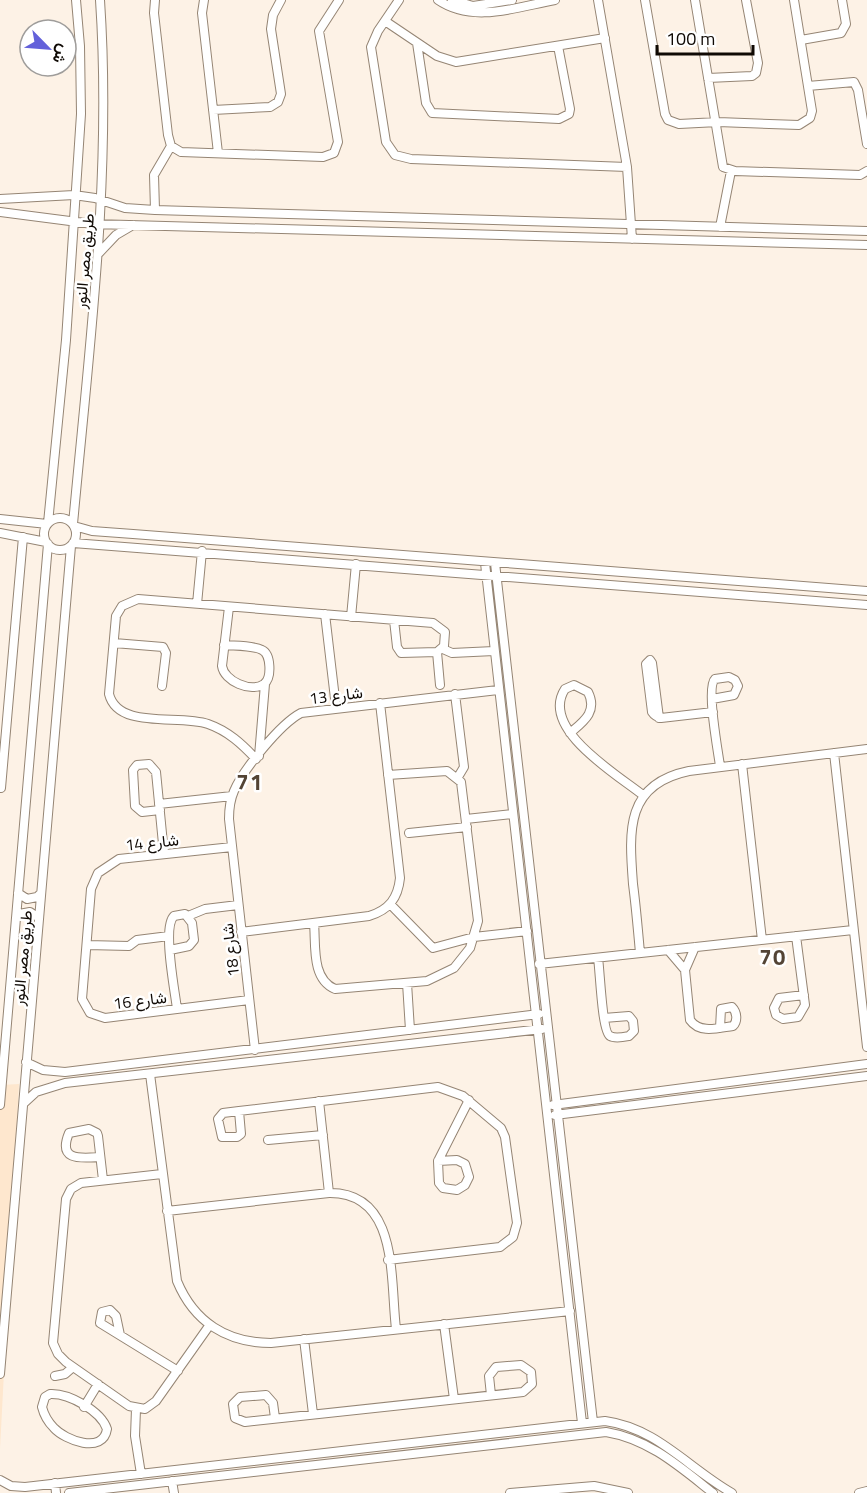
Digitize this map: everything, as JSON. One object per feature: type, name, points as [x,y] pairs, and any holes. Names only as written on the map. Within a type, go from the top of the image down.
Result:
[{"type":"street","name":"طريق مصر النور","points":[[48,524],[66,340],[81,92],[76,0]]},
{"type":"street","name":"طريق مصر النور","points":[[73,525],[103,201],[104,88],[100,0]]},
{"type":"street","points":[[155,0],[171,146],[181,152],[323,157],[334,153],[338,142],[319,38],[322,24],[339,0]]},
{"type":"street","points":[[204,0],[202,13],[218,153]]},
{"type":"street","points":[[213,110],[270,107],[278,102],[281,94],[271,22],[281,0]]},
{"type":"street","points":[[399,0],[374,39],[372,56],[386,142],[395,155],[411,159],[627,167]]},
{"type":"street","points":[[438,0],[464,13],[512,0]]},
{"type":"street","points":[[452,0],[473,6],[555,0]]},
{"type":"street","points":[[598,0],[627,167],[632,239]]},
{"type":"street","points":[[645,0],[665,114],[668,120],[679,124],[716,122],[799,125],[810,118],[812,111],[794,0]]},
{"type":"street","points":[[694,0],[722,163],[730,171],[860,175],[867,171]]},
{"type":"street","points":[[708,78],[752,76],[756,73],[758,63],[746,0]]},
{"type":"street","points":[[801,40],[841,33],[846,24],[842,0]]},
{"type":"street","points":[[385,21],[446,60],[466,63],[605,38]]},
{"type":"street","points":[[417,43],[426,103],[432,113],[559,119],[569,114],[570,109],[558,46]]},
{"type":"street","points":[[808,86],[854,82],[858,90],[867,144]]},
{"type":"street","points":[[155,210],[154,175],[171,146]]},
{"type":"street","points":[[720,227],[730,171]]},
{"type":"street","points":[[0,199],[74,195],[125,208],[155,210],[867,231]]},
{"type":"street","points":[[0,212],[101,223],[867,245]]},
{"type":"street","points":[[98,255],[116,235],[137,224]]},
{"type":"street","points":[[610,224],[610,238]]},
{"type":"street","points":[[0,519],[48,524],[59,518],[92,531],[867,591]]},
{"type":"street","points":[[1,788],[27,537],[33,523]]},
{"type":"street","points":[[47,543],[44,533],[48,524]]},
{"type":"street","points":[[72,544],[76,533],[73,525]]},
{"type":"street","points":[[90,542],[92,531]]},
{"type":"street","points":[[0,533],[27,537],[47,543],[59,550],[72,544],[90,542],[867,605]]},
{"type":"street","name":"طريق مصر النور","points":[[0,1103],[47,543]]},
{"type":"street","name":"طريق مصر النور","points":[[0,1374],[3,1296],[9,1267],[72,544]]},
{"type":"street","points":[[197,604],[202,551]]},
{"type":"street","points":[[485,562],[582,1423]]},
{"type":"street","points":[[495,563],[594,1422]]},
{"type":"street","points":[[351,617],[356,564]]},
{"type":"street","points":[[257,758],[236,739],[208,724],[129,716],[118,711],[109,694],[116,616],[127,602],[138,599],[394,620],[441,626],[444,632],[440,650],[441,696]]},
{"type":"street","points":[[229,607],[222,666],[228,679],[237,684],[258,686],[264,684]]},
{"type":"street","points":[[325,614],[336,707]]},
{"type":"street","points":[[394,620],[397,647],[401,653],[440,650],[452,653],[494,651]]},
{"type":"street","points":[[114,643],[163,647],[166,653],[162,686]]},
{"type":"street","points":[[224,645],[258,649],[266,652],[269,660],[268,678],[264,684],[257,758]]},
{"type":"street","points":[[659,718],[652,663],[648,661],[652,712],[659,718],[713,712]]},
{"type":"street","points":[[570,733],[585,720],[591,707],[588,692],[579,686],[565,689],[560,699],[561,716],[570,733],[580,746],[644,796]]},
{"type":"street","name":"شارع 13","points":[[232,847],[228,813],[237,784],[257,758],[296,716],[307,711],[336,707],[498,690]]},
{"type":"street","points":[[455,694],[464,767],[458,777]]},
{"type":"street","points":[[712,699],[720,766]]},
{"type":"street","points":[[241,932],[369,916],[390,904],[399,887],[400,878],[380,703]]},
{"type":"street","points":[[640,953],[630,834],[634,813],[644,796],[669,776],[720,766],[867,749]]},
{"type":"street","points":[[834,753],[853,930],[865,1009],[867,1047]]},
{"type":"street","points":[[164,854],[159,807],[156,772],[149,764],[134,768],[135,806],[142,812],[159,807],[232,796]]},
{"type":"street","points":[[742,764],[762,940]]},
{"type":"street","points":[[314,923],[319,973],[330,987],[341,990],[427,981],[445,974],[462,960],[474,937],[478,921],[463,786],[458,777],[440,770],[388,775]]},
{"type":"street","points":[[395,835],[513,814]]},
{"type":"street","name":"شارع 14","points":[[91,889],[98,873],[111,862],[232,847]]},
{"type":"street","name":"شارع 18","points":[[232,847],[255,1050]]},
{"type":"street","name":"شارع 16","points":[[91,889],[82,999],[90,1013],[105,1018],[249,1000]]},
{"type":"street","points":[[18,893],[27,899],[32,899],[41,893]]},
{"type":"street","points":[[390,904],[433,948],[474,937],[527,931]]},
{"type":"street","points":[[177,1010],[168,925],[171,918],[181,914],[188,916],[205,909],[238,905]]},
{"type":"street","points":[[16,919],[19,914],[30,912],[39,918]]},
{"type":"street","points":[[170,950],[186,947],[192,942],[192,923],[188,916]]},
{"type":"street","points":[[530,965],[853,930]]},
{"type":"street","points":[[87,945],[129,946],[137,940],[169,936]]},
{"type":"street","points":[[796,936],[804,995]]},
{"type":"street","points":[[695,947],[685,970],[692,1023],[701,1029],[720,1028]]},
{"type":"street","points":[[668,950],[685,970]]},
{"type":"street","points":[[598,958],[604,1018]]},
{"type":"street","points":[[406,983],[410,1030]]},
{"type":"street","points":[[26,1062],[43,1070],[57,1072],[255,1050],[546,1012]]},
{"type":"street","points":[[23,1104],[36,1092],[59,1084],[548,1029]]},
{"type":"street","points":[[301,1044],[303,1056]]},
{"type":"street","points":[[206,1055],[207,1068]]},
{"type":"street","points":[[546,1106],[867,1064]]},
{"type":"street","points":[[822,1070],[824,1082]]},
{"type":"street","points":[[150,1074],[177,1281],[189,1306],[209,1326],[230,1337],[254,1343],[570,1311]]},
{"type":"street","points":[[547,1116],[867,1076]]},
{"type":"street","points":[[239,1111],[438,1087],[458,1092],[495,1121],[505,1137],[517,1223],[513,1237],[500,1247],[388,1260]]},
{"type":"street","points":[[438,1161],[457,1160],[465,1164],[469,1177],[465,1185],[457,1190],[443,1188],[439,1183],[438,1161],[469,1100]]},
{"type":"street","points":[[319,1101],[329,1193]]},
{"type":"street","points":[[100,1157],[75,1159],[70,1156],[69,1133],[89,1129],[95,1131],[100,1157],[103,1180]]},
{"type":"street","points":[[268,1140],[323,1135]]},
{"type":"street","points":[[162,1174],[77,1184],[71,1189],[66,1199],[53,1337],[58,1354],[73,1367],[136,1409],[153,1405],[209,1326]]},
{"type":"street","points":[[167,1211],[329,1193],[353,1196],[373,1209],[384,1230],[396,1329]]},
{"type":"street","points":[[0,1273],[9,1267]]},
{"type":"street","points":[[444,1324],[454,1399]]},
{"type":"street","points":[[120,1335],[177,1371]]},
{"type":"street","points":[[304,1339],[313,1414]]},
{"type":"street","points":[[275,1418],[273,1403],[266,1395],[240,1397],[233,1404],[232,1413],[239,1421],[275,1418],[454,1399],[491,1395],[527,1390],[533,1380],[531,1372],[521,1365],[496,1367],[489,1376],[491,1395]]},
{"type":"street","points":[[55,1376],[65,1374],[73,1367]]},
{"type":"street","points":[[84,1407],[98,1384]]},
{"type":"street","points":[[55,1393],[69,1397],[84,1407],[100,1418],[105,1425],[106,1433],[99,1441],[81,1442],[66,1438],[50,1423],[42,1407],[45,1397],[55,1393]]},
{"type":"street","points":[[136,1409],[135,1436],[141,1474]]},
{"type":"street","points":[[0,1480],[18,1487],[55,1484],[594,1422],[617,1423],[652,1436],[732,1493]]},
{"type":"street","points":[[515,1432],[516,1441]]},
{"type":"street","points":[[69,1493],[594,1432],[619,1434],[654,1449],[713,1493]]},
{"type":"street","points":[[266,1460],[266,1470]]},
{"type":"street","points":[[172,1481],[174,1493]]},
{"type":"street","points":[[55,1484],[56,1493]]},
{"type":"street","points":[[510,1493],[594,1486],[628,1493]]},
{"type":"street","points":[[859,1493],[867,1491]]},
{"type":"shaded area","points":[[19,1084],[0,1449],[0,1085]]},
{"type":"district","name":"71","points":[[250,782]]},
{"type":"district","name":"70","points":[[773,957]]}]
